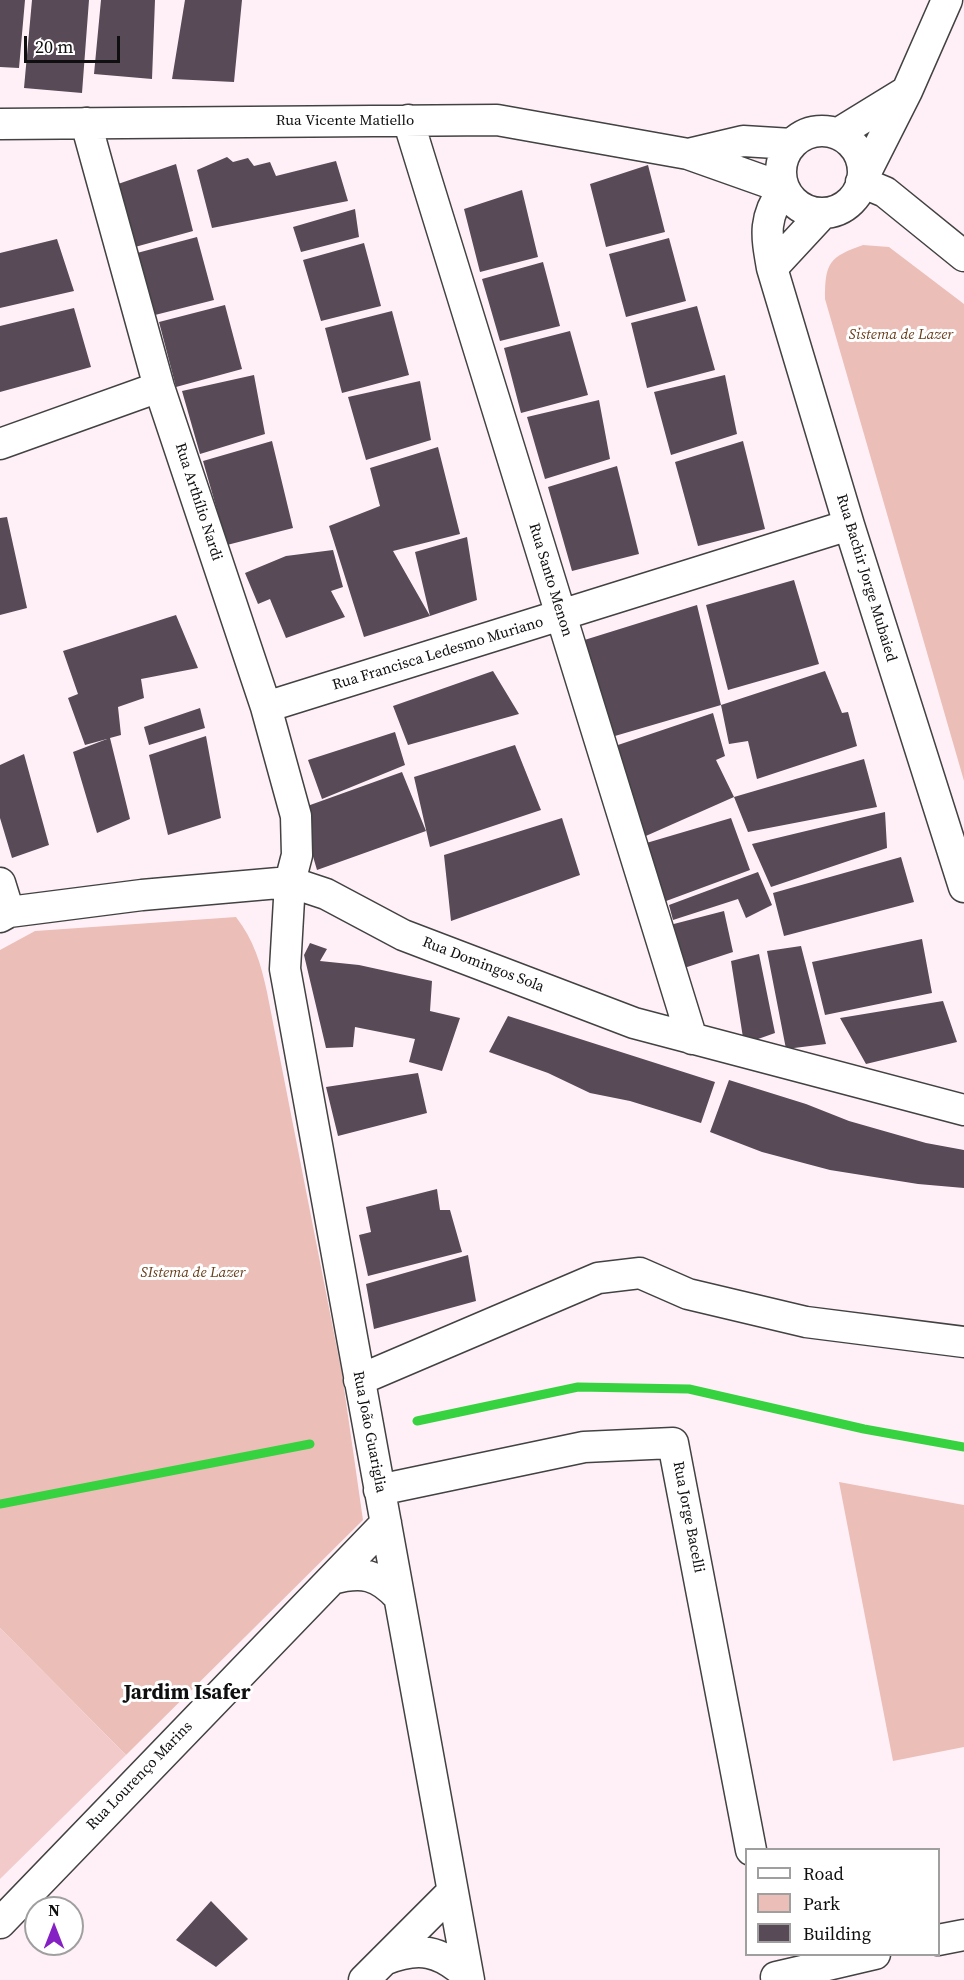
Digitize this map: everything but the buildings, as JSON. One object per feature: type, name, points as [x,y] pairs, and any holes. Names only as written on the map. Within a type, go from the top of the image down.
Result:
[{"type":"street","points":[[772,268],[823,213],[843,207],[856,191],[907,91],[947,0]]},
{"type":"street","points":[[837,134],[907,91]]},
{"type":"street","name":"Rua Santo Menon","points":[[408,120],[693,1039]]},
{"type":"street","name":"Rua Vicente Matiello","points":[[0,124],[497,120],[688,154],[783,188]]},
{"type":"street","name":"Rua Arthílio Nardi","points":[[86,123],[159,387],[266,707],[296,816],[297,855],[290,882]]},
{"type":"street","points":[[823,213],[799,207],[783,188],[781,165],[792,144],[813,132],[837,134],[855,148],[863,170],[856,191]]},
{"type":"street","name":"Rua Vicente Matiello","points":[[688,154],[743,141],[792,144]]},
{"type":"street","name":"Rua Bachir Jorge Mubaied","points":[[783,188],[770,208],[766,233],[772,268],[849,525],[964,887]]},
{"type":"street","points":[[856,191],[885,192],[964,256]]},
{"type":"street","points":[[0,444],[159,387]]},
{"type":"street","name":"Rua Francisca Ledesmo Muriano","points":[[266,707],[849,525]]},
{"type":"street","name":"Rua Domingos Sola","points":[[5,915],[142,895],[290,882],[326,894],[403,935],[634,1023],[964,1110]]},
{"type":"street","name":"Rua João Guariglia","points":[[290,882],[285,969],[469,1978]]},
{"type":"street","points":[[0,883],[5,915]]},
{"type":"street","points":[[359,1380],[598,1278],[640,1273],[688,1294],[806,1322],[964,1342]]},
{"type":"street","name":"Rua Jorge Bacelli","points":[[379,1490],[584,1447],[673,1443],[751,1848]]},
{"type":"street","name":"Rua Lourenço Marins","points":[[0,1923],[386,1524]]},
{"type":"street","points":[[332,1579],[351,1574],[374,1578],[384,1581],[399,1597]]},
{"type":"street","points":[[374,1970],[452,1892]]},
{"type":"street","points":[[940,1940],[964,1935]]},
{"type":"street","points":[[374,1970],[415,1950],[452,1961],[469,1978]]},
{"type":"street","points":[[774,1970],[862,1956]]},
{"type":"green space","name":"Sistema de Lazer","points":[[863,245],[889,247],[964,304],[964,781],[825,299],[826,277],[831,263],[843,253]]},
{"type":"green space","name":"SIstema de Lazer","points":[[236,917],[248,934],[256,953],[267,992],[342,1374],[363,1520],[126,1755],[0,1628],[0,950],[35,931]]},
{"type":"green space","points":[[839,1482],[964,1505],[964,1747],[893,1761]]},
{"type":"shaded area","points":[[0,1628],[126,1755],[0,1879]]},
{"type":"waterway","points":[[417,1421],[578,1387],[689,1389],[864,1429],[964,1447]]},
{"type":"waterway","points":[[0,1504],[310,1444]]},
{"type":"district","name":"Jardim Isafer","points":[[187,1694]]}]
